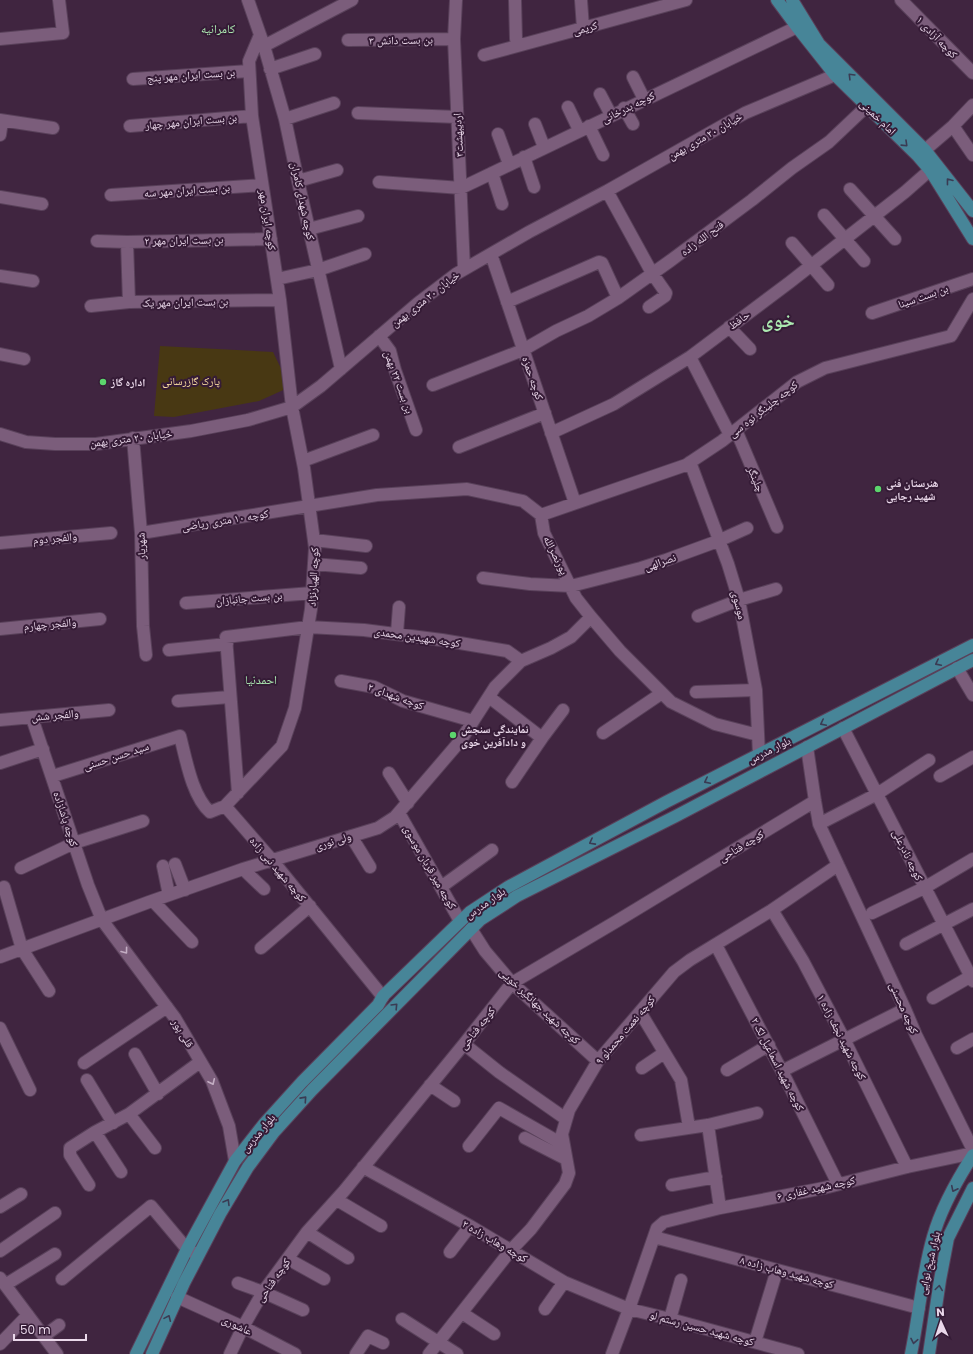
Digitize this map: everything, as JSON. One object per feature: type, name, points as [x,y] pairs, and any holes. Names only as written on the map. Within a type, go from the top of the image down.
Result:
[{"type":"main road","name":"امام خمینی","points":[[777,0],[835,75],[918,156],[930,170],[973,240]]},
{"type":"main road","name":"امام خمینی","points":[[792,0],[819,44],[925,150],[973,212]]},
{"type":"main road","name":"بلوار مدرس","points":[[136,1354],[187,1249],[235,1161],[264,1124],[302,1082],[378,1005],[383,997],[470,912],[508,887],[666,802],[973,645]]},
{"type":"main road","name":"بلوار مدرس","points":[[152,1354],[198,1255],[248,1166],[274,1132],[312,1090],[480,920],[517,896],[676,816],[973,660]]},
{"type":"main road","name":"بلوار شیخ نوایی","points":[[911,1354],[923,1281],[933,1236],[946,1204],[973,1153]]},
{"type":"main road","name":"بلوار شیخ نوایی","points":[[929,1354],[948,1238],[973,1188]]},
{"type":"street","points":[[0,39],[63,33],[59,0]]},
{"type":"street","name":"کوچه شهدای کامران","points":[[248,0],[262,40],[285,119],[341,369]]},
{"type":"street","points":[[262,40],[352,0]]},
{"type":"street","name":"اردیبهشت۳","points":[[456,0],[454,39],[464,269]]},
{"type":"street","points":[[514,0],[516,39],[520,45]]},
{"type":"street","points":[[581,0],[583,28]]},
{"type":"street","name":"کریمی","points":[[484,55],[686,0]]},
{"type":"street","name":"کوچه آزادی ۱","points":[[901,0],[973,73]]},
{"type":"street","name":"کوچه بدرخانی","points":[[461,188],[624,108],[797,27]]},
{"type":"street","name":"بن بست دانش ۳","points":[[348,40],[454,39]]},
{"type":"street","name":"کوچه ایران مهر","points":[[262,40],[249,61],[252,116],[280,300],[292,407]]},
{"type":"street","points":[[270,69],[315,54]]},
{"type":"street","name":"بن بست ایران مهر پنج","points":[[133,79],[249,71]]},
{"type":"street","name":"خیابان ۲۰ متری بهمن","points":[[0,434],[26,442],[96,444],[191,431],[248,420],[292,407],[321,386],[418,303],[464,269],[529,232],[607,191],[745,113],[835,75]]},
{"type":"street","points":[[633,77],[644,99]]},
{"type":"street","points":[[600,94],[611,115]]},
{"type":"street","points":[[285,119],[334,103]]},
{"type":"street","name":"فتح الله زاده","points":[[433,385],[523,350],[556,331],[588,316],[618,298],[677,256],[792,168],[829,142],[866,106]]},
{"type":"street","points":[[925,150],[953,126],[973,106]]},
{"type":"street","points":[[568,107],[603,155]]},
{"type":"street","points":[[624,108],[633,124]]},
{"type":"street","points":[[358,113],[457,117]]},
{"type":"street","name":"بن بست ایران مهر چهار","points":[[130,126],[252,116]]},
{"type":"street","points":[[0,135],[1,121],[53,128]]},
{"type":"street","points":[[535,124],[544,147]]},
{"type":"street","points":[[953,126],[973,155]]},
{"type":"street","points":[[498,134],[509,164]]},
{"type":"street","points":[[524,157],[534,187]]},
{"type":"street","points":[[298,180],[337,170]]},
{"type":"street","name":"حافظ","points":[[552,433],[614,404],[690,357],[874,216],[930,170]]},
{"type":"street","points":[[492,173],[502,204]]},
{"type":"street","points":[[379,182],[461,188]]},
{"type":"street","name":"بن بست ایران مهر سه","points":[[110,195],[262,185]]},
{"type":"street","points":[[850,189],[895,239]]},
{"type":"street","points":[[607,191],[652,273],[666,293],[665,296],[649,307]]},
{"type":"street","points":[[0,197],[42,204]]},
{"type":"street","points":[[824,215],[864,261]]},
{"type":"street","points":[[309,229],[358,216]]},
{"type":"street","name":"۲ بن بست ایران مهر","points":[[97,241],[127,242],[271,239]]},
{"type":"street","points":[[127,242],[129,302]]},
{"type":"street","points":[[792,243],[828,285]]},
{"type":"street","points":[[277,279],[318,270],[364,254]]},
{"type":"street","name":"کوچه حمزه","points":[[491,254],[575,503]]},
{"type":"street","points":[[507,302],[599,262],[602,264],[618,298]]},
{"type":"street","points":[[0,276],[33,281]]},
{"type":"street","name":"بن بست سینا","points":[[872,313],[973,279]]},
{"type":"street","name":"کوچه چلینگر نوه سی","points":[[541,515],[686,465],[733,432],[797,382],[825,368],[951,336],[973,299]]},
{"type":"street","name":"بن بست ایران مهر یک","points":[[91,306],[129,302],[280,300]]},
{"type":"street","points":[[729,327],[750,349]]},
{"type":"street","name":"بن بست ۲۲ بهمن","points":[[379,336],[390,352],[416,430]]},
{"type":"street","points":[[0,354],[24,359]]},
{"type":"street","name":"چلینگر","points":[[690,357],[733,432],[777,527]]},
{"type":"street","name":"کوچه الهیارنژاد","points":[[238,793],[282,746],[295,708],[308,627],[315,548],[303,460],[292,407]]},
{"type":"street","points":[[459,447],[545,413]]},
{"type":"street","points":[[303,460],[373,435]]},
{"type":"street","name":"شهریار","points":[[133,438],[141,533],[143,626],[146,655]]},
{"type":"street","name":"موسوی","points":[[690,462],[718,541],[728,564],[739,600],[756,690],[759,755]]},
{"type":"street","points":[[310,506],[377,495],[467,489],[523,501],[541,515]]},
{"type":"street","name":"کوچه ۱۰ متری ریاضی","points":[[141,533],[310,506]]},
{"type":"street","name":"پورنصرالله","points":[[541,515],[544,533],[576,598],[620,651],[672,702],[715,724],[758,735]]},
{"type":"street","name":"نصرالهی","points":[[483,578],[530,584],[571,586],[642,568],[718,541],[747,528]]},
{"type":"street","name":"والفجر دوم","points":[[0,543],[111,533]]},
{"type":"street","points":[[314,540],[366,546]]},
{"type":"street","points":[[314,564],[361,568]]},
{"type":"street","points":[[698,616],[739,600],[776,589]]},
{"type":"street","name":"بن بست جانبازان","points":[[186,604],[312,592]]},
{"type":"street","points":[[397,634],[399,608]]},
{"type":"street","name":"ولی نوری","points":[[0,957],[243,869],[378,828],[395,817],[408,803],[461,740],[496,687],[522,660],[551,648],[571,637],[591,617]]},
{"type":"street","name":"والفجر چهارم","points":[[0,629],[100,619]]},
{"type":"street","name":"کوچه شهیدین محمدی","points":[[227,644],[226,637],[308,627],[364,630],[442,640],[507,651],[522,660]]},
{"type":"street","points":[[170,650],[227,644],[238,793],[225,806]]},
{"type":"street","points":[[958,668],[973,695]]},
{"type":"street","name":"کوچه شهدای ۲","points":[[341,681],[374,687],[403,701],[473,721]]},
{"type":"street","points":[[696,692],[756,690]]},
{"type":"street","points":[[603,733],[662,693]]},
{"type":"street","points":[[178,701],[230,697]]},
{"type":"street","points":[[489,697],[542,738]]},
{"type":"street","name":"والفجر شش","points":[[0,720],[109,710]]},
{"type":"street","points":[[512,782],[563,710]]},
{"type":"street","name":"کوچه پاشازاده","points":[[32,718],[88,885],[102,920]]},
{"type":"street","name":"کوچه نادرعلی","points":[[843,728],[924,888],[972,978]]},
{"type":"street","name":"سید حسن حسنی","points":[[52,776],[180,736],[188,769],[198,794],[206,808],[210,812],[225,806]]},
{"type":"street","name":"کوچه محسنی","points":[[807,747],[819,824],[916,1035],[973,1153]]},
{"type":"street","points":[[0,762],[43,749]]},
{"type":"street","points":[[940,776],[973,757]]},
{"type":"street","points":[[819,824],[877,794],[929,760]]},
{"type":"street","points":[[389,773],[408,803]]},
{"type":"street","name":"کوچه فتاحی","points":[[230,1354],[243,1327],[263,1292],[307,1232],[337,1200],[512,983],[815,801]]},
{"type":"street","name":"کوچه شهید نبی زاده","points":[[225,806],[272,860],[383,997]]},
{"type":"street","name":"کوچه میر قربان موسوی","points":[[399,813],[460,921]]},
{"type":"street","points":[[21,868],[74,843],[143,821]]},
{"type":"street","points":[[351,836],[370,867]]},
{"type":"street","points":[[441,887],[492,850]]},
{"type":"street","points":[[872,912],[924,888],[973,859]]},
{"type":"street","points":[[175,864],[185,890]]},
{"type":"street","name":"کوچه نعمت محمدلو ۹","points":[[429,1354],[511,1250],[531,1229],[565,1184],[568,1173],[562,1134],[566,1119],[569,1110],[598,1061],[674,972],[690,960],[772,910],[838,865]]},
{"type":"street","points":[[163,866],[169,895]]},
{"type":"street","points":[[243,869],[264,889]]},
{"type":"street","points":[[4,887],[22,949],[49,991]]},
{"type":"street","points":[[153,901],[192,942]]},
{"type":"street","points":[[261,948],[310,906]]},
{"type":"street","points":[[906,944],[973,909]]},
{"type":"street","name":"کوچه شهید نجف زاده ۱","points":[[772,910],[803,961],[844,1039],[907,1167]]},
{"type":"street","name":"قلی پور","points":[[102,920],[175,1018],[212,1081],[229,1126],[235,1161]]},
{"type":"street","name":"کوچه شهید جهانگیر خویی","points":[[471,929],[485,951],[512,983],[598,1061]]},
{"type":"street","name":"کوچه شهید اسماعیل لک ۲","points":[[716,945],[782,1071],[838,1184]]},
{"type":"street","points":[[933,998],[972,978]]},
{"type":"street","points":[[84,1063],[167,1007]]},
{"type":"street","points":[[782,1071],[905,1009]]},
{"type":"street","points":[[640,1012],[680,1080],[690,1127]]},
{"type":"street","points":[[0,1028],[30,1090]]},
{"type":"street","points":[[957,1048],[973,1039]]},
{"type":"street","points":[[464,1044],[499,1072],[566,1119]]},
{"type":"street","points":[[727,1070],[768,1045]]},
{"type":"street","points":[[642,1068],[664,1053]]},
{"type":"street","points":[[135,1054],[158,1094]]},
{"type":"street","points":[[89,1185],[70,1155],[70,1148],[129,1114],[200,1062]]},
{"type":"street","points":[[87,1080],[113,1123]]},
{"type":"street","points":[[430,1085],[454,1101]]},
{"type":"street","points":[[469,1146],[499,1108],[564,1145]]},
{"type":"street","points":[[641,1135],[708,1124],[757,1113]]},
{"type":"street","points":[[129,1114],[155,1148]]},
{"type":"street","points":[[708,1124],[720,1208]]},
{"type":"street","points":[[96,1132],[121,1172]]},
{"type":"street","points":[[525,1138],[566,1159]]},
{"type":"street","name":"کوچه شهید غفاری ۶","points":[[654,1237],[660,1224],[664,1222],[720,1208],[838,1184],[973,1153]]},
{"type":"street","name":"کوچه وهاب زاده ۲","points":[[363,1167],[470,1226],[564,1282],[629,1309]]},
{"type":"street","points":[[672,1185],[716,1177]]},
{"type":"street","points":[[0,1208],[21,1194]]},
{"type":"street","points":[[337,1200],[381,1226]]},
{"type":"street","points":[[62,1279],[151,1206],[187,1249],[198,1255]]},
{"type":"street","points":[[0,1251],[55,1213]]},
{"type":"street","points":[[450,1252],[470,1226]]},
{"type":"street","points":[[307,1232],[348,1258]]},
{"type":"street","points":[[612,1354],[654,1237]]},
{"type":"street","name":"کوچه شهید وهاب زاده ۸","points":[[654,1237],[919,1308]]},
{"type":"street","points":[[55,1254],[3,1281],[57,1354]]},
{"type":"street","points":[[288,1259],[324,1279]]},
{"type":"street","points":[[755,1342],[777,1270]]},
{"type":"street","points":[[670,1319],[681,1280]]},
{"type":"street","points":[[545,1309],[564,1282]]},
{"type":"street","points":[[238,1283],[263,1292],[303,1310]]},
{"type":"street","name":"عاشوری","points":[[177,1298],[243,1327],[295,1354]]},
{"type":"street","name":"کوچه شهید حسین رستم لو","points":[[629,1309],[798,1354]]},
{"type":"street","points":[[462,1313],[494,1334]]},
{"type":"street","points":[[0,1344],[28,1315]]},
{"type":"street","points":[[402,1319],[457,1354]]},
{"type":"street","points":[[44,1336],[59,1325]]},
{"type":"street","points":[[356,1354],[368,1336],[383,1343]]},
{"type":"green space","name":"پارک گازرسانی","points":[[160,346],[273,352],[290,387],[259,401],[174,417],[154,416]]},
{"type":"place","name":"اداره گاز","points":[[103,382]]},
{"type":"place","name":"هنرستان فنی شهید رجایی","points":[[878,489]]},
{"type":"place","name":"نمایندگی سنجش و دادآفرین خوی","points":[[453,735]]},
{"type":"district","name":"کامرانیه","points":[[218,28]]},
{"type":"district","name":"خوی","points":[[778,320]]},
{"type":"district","name":"احمدنیا","points":[[261,679]]}]
